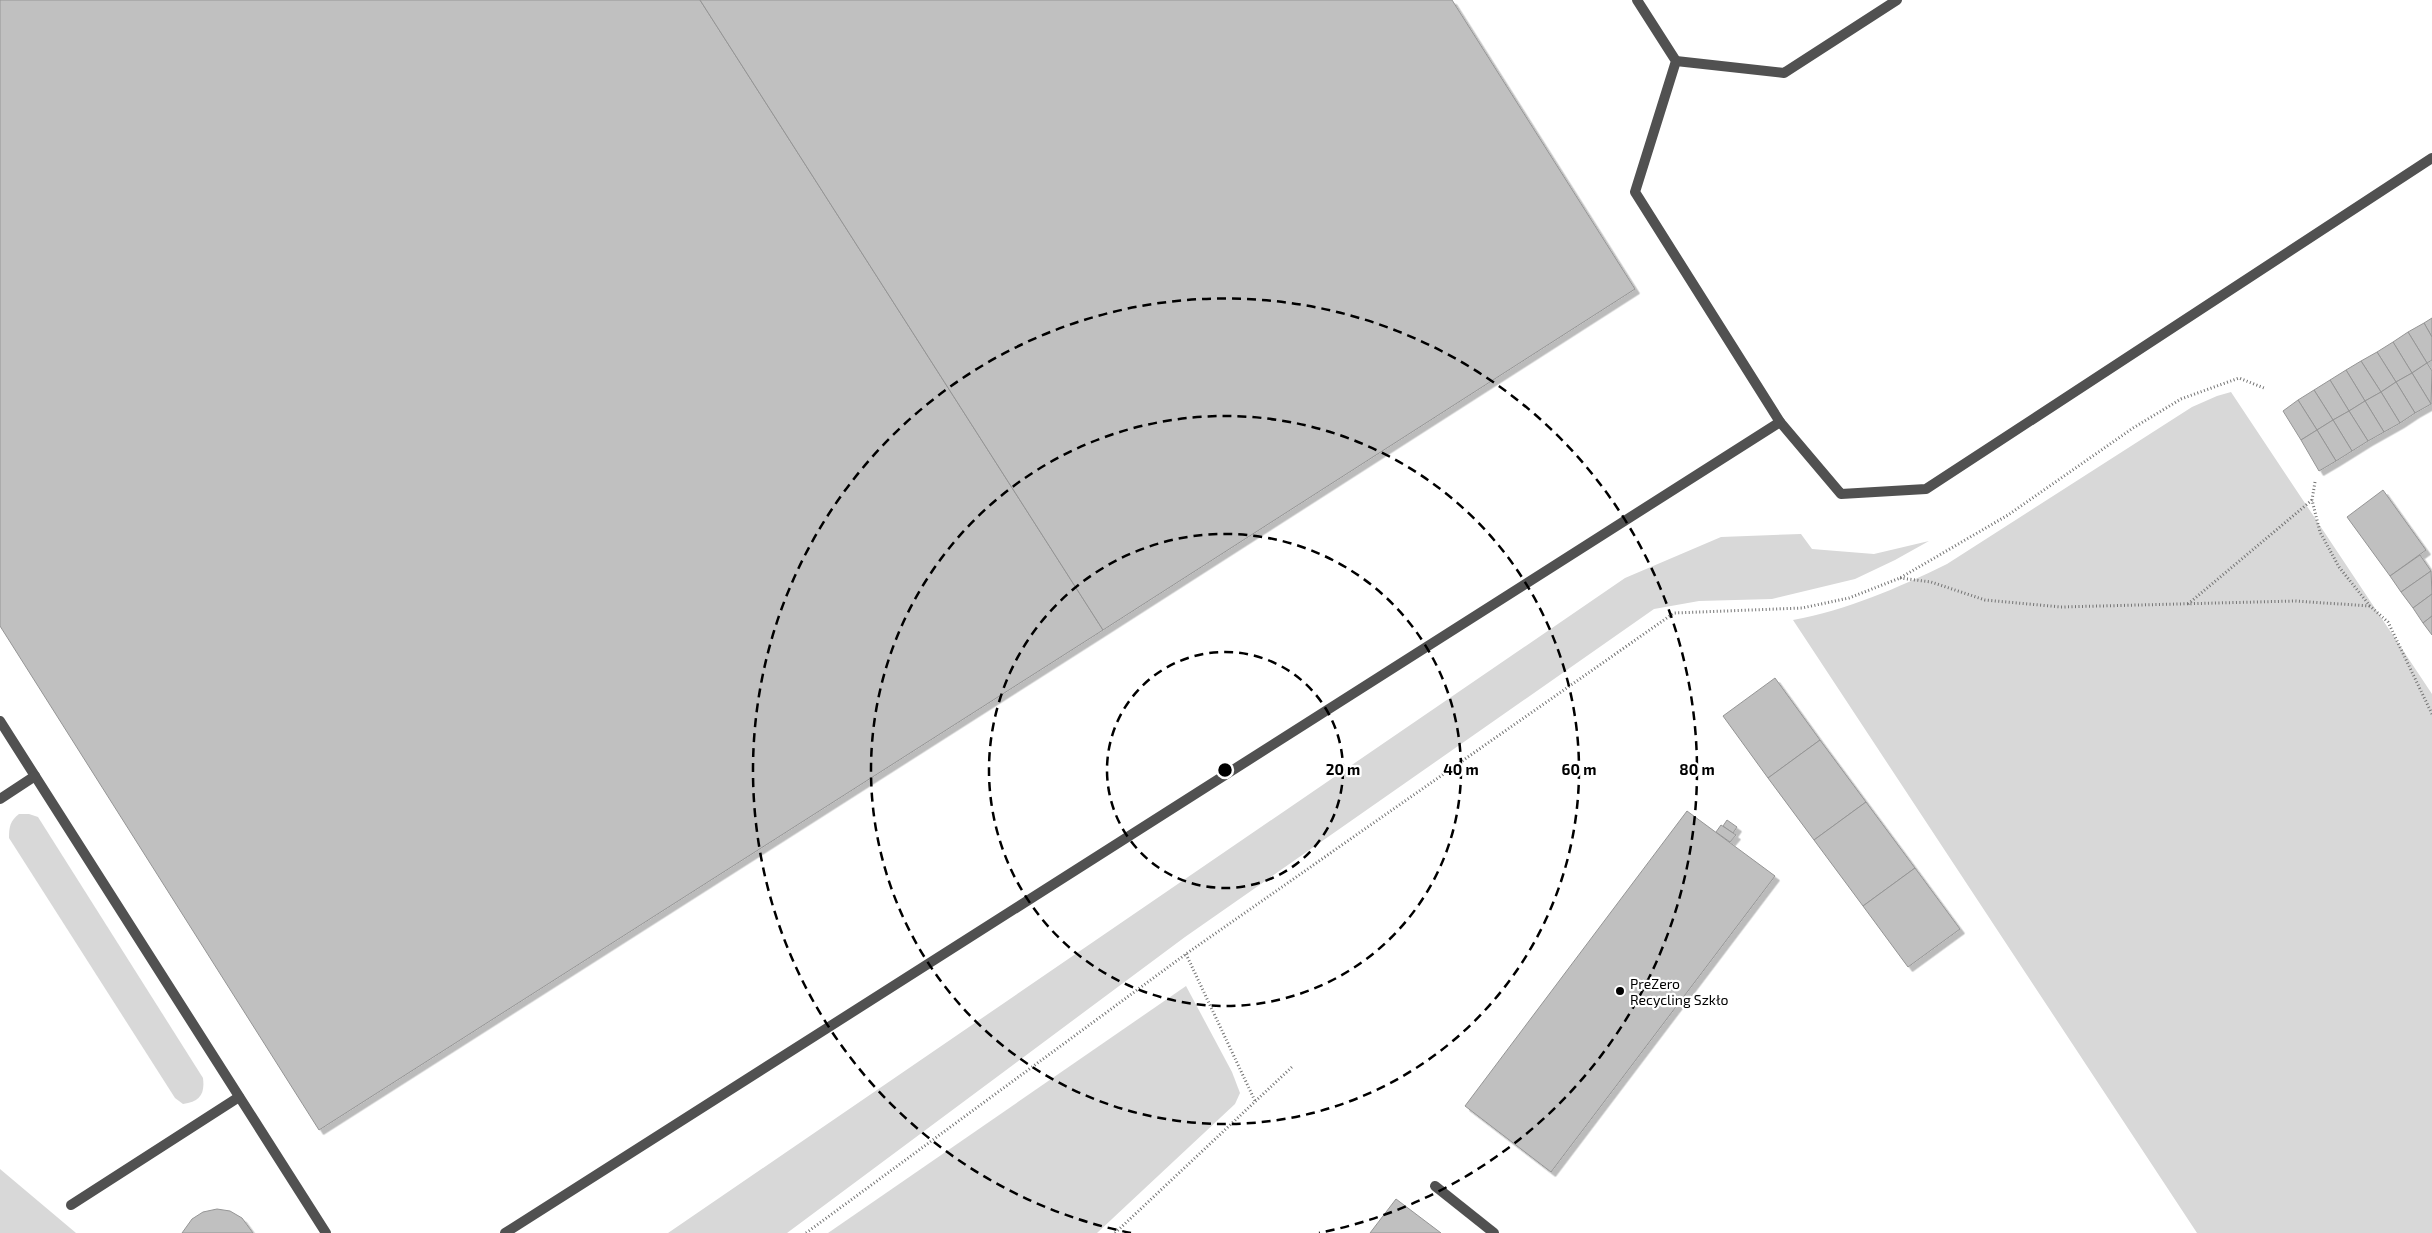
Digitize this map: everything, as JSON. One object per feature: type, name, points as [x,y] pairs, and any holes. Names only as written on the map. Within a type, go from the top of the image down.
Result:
[{"type":"lane","points":[[1637,0],[1676,60],[1784,74],[1897,0]]},
{"type":"lane","points":[[1676,60],[1635,192],[1780,422],[1841,494],[1926,489],[2432,158]]},
{"type":"lane","points":[[505,1233],[1780,422]]},
{"type":"lane","points":[[0,721],[326,1233]]},
{"type":"lane","points":[[0,799],[35,776]]},
{"type":"lane","points":[[71,1205],[238,1097]]},
{"type":"lane","points":[[1435,1186],[1494,1233]]},
{"type":"path","points":[[806,1233],[1186,954],[1674,613],[1802,608],[1849,598],[1900,578],[2008,515],[2133,428],[2181,399],[2240,378],[2264,388]]},
{"type":"path","points":[[2315,482],[2312,500],[2320,532],[2339,567],[2370,606],[2388,622],[2432,714]]},
{"type":"path","points":[[2188,604],[2312,500]]},
{"type":"path","points":[[1900,578],[1931,582],[1985,600],[2061,607],[2295,601],[2370,606]]},
{"type":"path","points":[[1186,954],[1255,1101]]},
{"type":"path","points":[[1115,1233],[1293,1066]]},
{"type":"shaded area","points":[[2231,392],[2432,694],[2432,1233],[2197,1233],[1793,620],[1853,604],[1947,564],[2192,407]]},
{"type":"shaded area","points":[[1801,534],[1812,549],[1874,554],[1929,541],[1855,579],[1772,599],[1699,601],[1654,609],[1185,937],[787,1233],[668,1233],[1625,578],[1721,537]]},
{"type":"shaded area","points":[[19,814],[29,814],[38,817],[203,1078],[202,1093],[194,1101],[183,1104],[175,1098],[9,838],[11,824]]},
{"type":"shaded area","points":[[1186,986],[1232,1072],[1240,1093],[1235,1104],[1097,1233],[828,1233]]},
{"type":"shaded area","points":[[0,1169],[76,1233],[0,1233]]},
{"type":"building","points":[[0,0],[700,0],[1103,630],[319,1130],[0,626]]},
{"type":"building","points":[[700,0],[1452,0],[1635,289],[1103,630]]},
{"type":"building","points":[[2432,318],[2432,337],[2424,323]]},
{"type":"building","points":[[2424,323],[2432,337],[2432,360],[2427,363],[2408,332]]},
{"type":"building","points":[[2408,332],[2427,363],[2412,373],[2393,342]]},
{"type":"building","points":[[2393,342],[2412,373],[2396,382],[2377,352]]},
{"type":"building","points":[[2377,352],[2396,382],[2381,392],[2361,361]]},
{"type":"building","points":[[2361,361],[2381,392],[2365,401],[2346,370]]},
{"type":"building","points":[[2427,363],[2432,371],[2431,404],[2412,373]]},
{"type":"building","points":[[2346,370],[2365,401],[2349,411],[2330,380]]},
{"type":"building","points":[[2412,373],[2431,404],[2415,413],[2396,382]]},
{"type":"building","points":[[2330,380],[2349,411],[2333,420],[2314,390]]},
{"type":"building","points":[[2396,382],[2415,413],[2400,423],[2381,392]]},
{"type":"building","points":[[2314,390],[2333,420],[2317,430],[2298,400]]},
{"type":"building","points":[[2381,392],[2400,423],[2384,432],[2365,401]]},
{"type":"building","points":[[2298,400],[2317,430],[2301,440],[2283,411]]},
{"type":"building","points":[[2365,401],[2384,432],[2368,441],[2349,411]]},
{"type":"building","points":[[2349,411],[2368,441],[2352,451],[2333,420]]},
{"type":"building","points":[[2333,420],[2352,451],[2336,461],[2317,430]]},
{"type":"building","points":[[2317,430],[2336,461],[2319,471],[2301,440]]},
{"type":"building","points":[[2383,490],[2426,550],[2390,576],[2347,517]]},
{"type":"building","points":[[2420,555],[2431,571],[2401,592],[2390,576]]},
{"type":"building","points":[[2431,571],[2432,594],[2413,608],[2401,592]]},
{"type":"building","points":[[2432,594],[2432,616],[2423,623],[2413,608]]},
{"type":"building","points":[[2432,616],[2432,635],[2423,623]]},
{"type":"building","points":[[1775,678],[1820,740],[1768,778],[1723,716]]},
{"type":"building","points":[[1820,740],[1866,802],[1814,840],[1768,778]]},
{"type":"building","points":[[1866,802],[1915,868],[1863,906],[1814,840]]},
{"type":"building","name":"PreZero Recycling Szkło","points":[[1687,811],[1775,876],[1551,1172],[1465,1106]]},
{"type":"building","points":[[1727,820],[1737,827],[1733,833],[1723,826]]},
{"type":"building","points":[[1721,825],[1736,835],[1730,842],[1716,832]]},
{"type":"building","points":[[1915,868],[1960,929],[1908,967],[1863,906]]},
{"type":"building","points":[[1396,1199],[1441,1233],[1370,1233]]},
{"type":"building","points":[[217,1209],[230,1211],[242,1218],[253,1233],[182,1233],[192,1219],[203,1212]]},
{"type":"place","name":"PreZero Recycling Szkło","points":[[1620,991]]}]
